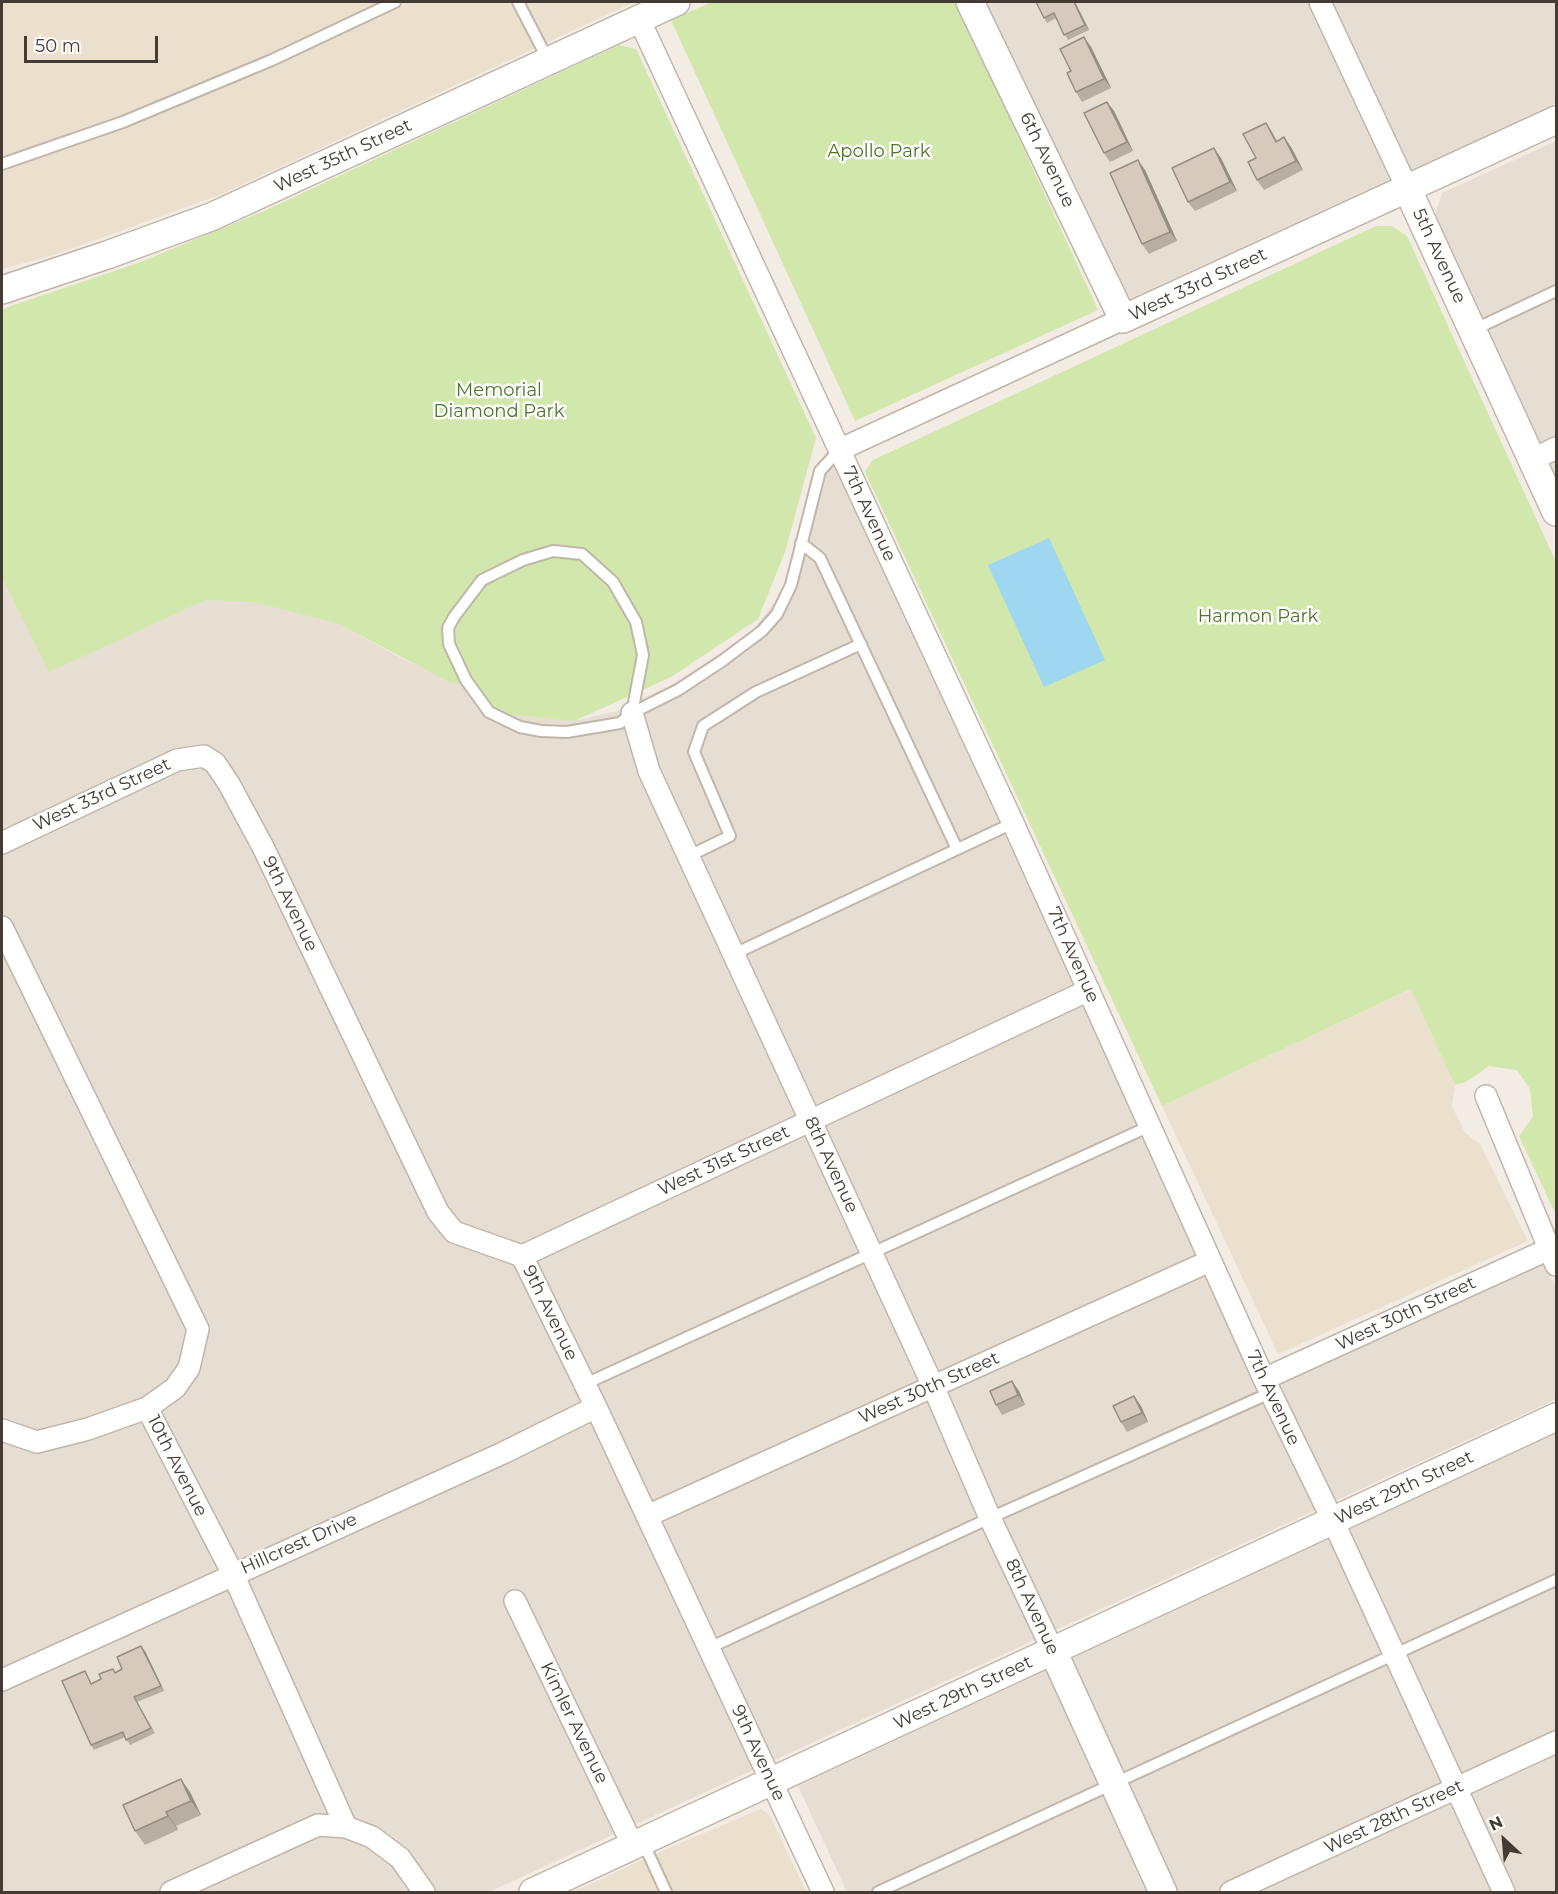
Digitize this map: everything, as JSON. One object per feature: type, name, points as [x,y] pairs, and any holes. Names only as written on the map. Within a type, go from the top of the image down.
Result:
[{"type":"street","name":"West 35th Street","points":[[2,290],[211,217],[676,2]]},
{"type":"street","name":"6th Avenue","points":[[970,2],[1123,319]]},
{"type":"street","name":"5th Avenue","points":[[1320,2],[1557,512]]},
{"type":"street","name":"7th Avenue","points":[[639,19],[1013,823],[1267,1386],[1333,1521],[1504,1893]]},
{"type":"street","name":"West 33rd Street","points":[[839,450],[1557,120]]},
{"type":"street","points":[[1532,460],[1557,448]]},
{"type":"street","name":"8th Avenue","points":[[632,713],[649,771],[1164,1893]]},
{"type":"street","name":"West 33rd Street","points":[[2,843],[177,760],[204,756]]},
{"type":"street","name":"9th Avenue","points":[[204,756],[215,763],[229,784],[263,848],[438,1212],[454,1232],[522,1256],[596,1407],[824,1893]]},
{"type":"street","name":"10th Avenue","points":[[2,927],[198,1329],[189,1368],[175,1388],[147,1408],[233,1574],[346,1827]]},
{"type":"street","name":"West 31st Street","points":[[522,1256],[1089,990]]},
{"type":"street","points":[[1486,1096],[1553,1257]]},
{"type":"street","name":"West 30th Street","points":[[1267,1386],[1553,1257]]},
{"type":"street","name":"West 30th Street","points":[[647,1516],[1210,1261]]},
{"type":"street","name":"Hillcrest Drive","points":[[2,1680],[503,1453],[596,1407]]},
{"type":"street","points":[[2,1430],[37,1442],[88,1429],[147,1408]]},
{"type":"street","name":"West 29th Street","points":[[537,1892],[1557,1417]]},
{"type":"street","name":"Kimler Avenue","points":[[514,1601],[638,1844]]},
{"type":"street","name":"West 28th Street","points":[[1231,1893],[1557,1742]]},
{"type":"street","points":[[171,1893],[318,1825],[346,1827],[372,1837],[400,1858],[424,1893]]},
{"type":"lane","points":[[2,164],[123,123],[272,60],[395,2]]},
{"type":"lane","points":[[518,2],[549,61]]},
{"type":"lane","points":[[1472,330],[1557,291]]},
{"type":"lane","points":[[632,713],[643,655],[636,622],[613,582],[582,554],[553,551],[523,560],[482,580],[454,616],[448,628],[448,644],[466,680],[489,712],[520,727],[541,731],[567,732],[620,723],[632,713],[678,690],[762,631],[777,614],[790,585],[820,471],[839,450]]},
{"type":"lane","points":[[801,543],[820,558],[957,849]]},
{"type":"lane","points":[[689,856],[730,836],[694,752],[703,726],[756,692],[861,644]]},
{"type":"lane","points":[[734,954],[1013,823]]},
{"type":"lane","points":[[585,1384],[1149,1125]]},
{"type":"lane","points":[[708,1648],[990,1518],[1267,1386]]},
{"type":"lane","points":[[878,1893],[1112,1783],[1557,1580]]},
{"type":"lane","points":[[638,1844],[665,1890]]},
{"type":"shaded area","points":[[2,2],[634,2],[222,194],[57,254],[2,269]]},
{"type":"shaded area","points":[[986,2],[1556,2],[1556,103],[1131,298],[1120,288]]},
{"type":"shaded area","points":[[1556,141],[1556,489],[1433,221],[1442,193]]},
{"type":"shaded area","points":[[839,450],[1271,1392],[1291,1375],[1543,1260],[1556,1288],[1556,1399],[489,1892],[2,1892],[2,577],[49,671],[206,600],[253,602],[339,624],[405,660],[468,686],[503,714],[574,721],[617,711],[674,683],[752,632],[788,584],[810,503]]},
{"type":"shaded area","points":[[1412,989],[1455,1085],[1452,1106],[1465,1133],[1480,1144],[1528,1241],[1278,1354],[1162,1106]]},
{"type":"shaded area","points":[[1556,1433],[1556,1892],[847,1892],[798,1786]]},
{"type":"shaded area","points":[[761,1809],[770,1816],[806,1892],[573,1892],[664,1850]]},
{"type":"green space","name":"Apollo Park","points":[[712,2],[956,2],[1098,310],[855,421],[671,20]]},
{"type":"green space","name":"Memorial Diamond Park","points":[[619,45],[636,49],[816,438],[785,552],[758,619],[671,677],[574,721],[503,714],[468,686],[449,682],[339,624],[253,602],[206,600],[49,672],[2,577],[2,309],[138,263],[264,211]]},
{"type":"green space","name":"Harmon Park","points":[[1376,226],[1392,226],[1407,236],[1556,562],[1556,1215],[1519,1136],[1533,1117],[1530,1089],[1517,1070],[1489,1066],[1466,1082],[1455,1085],[1411,989],[1162,1106],[865,472],[873,460]]},
{"type":"water","points":[[1049,538],[1105,660],[1044,687],[988,565]]},
{"type":"building","points":[[1036,2],[1074,2],[1085,25],[1064,35],[1054,13],[1044,18]]},
{"type":"building","points":[[1084,37],[1104,79],[1076,92],[1067,73],[1071,71],[1060,49]]},
{"type":"building","points":[[1107,102],[1127,142],[1104,153],[1084,113]]},
{"type":"building","points":[[1266,123],[1276,142],[1284,137],[1296,161],[1257,180],[1248,162],[1256,158],[1243,134]]},
{"type":"building","points":[[1214,148],[1230,182],[1188,202],[1172,168]]},
{"type":"building","points":[[1138,160],[1170,232],[1142,244],[1110,173]]},
{"type":"building","points":[[1012,1381],[1018,1395],[996,1405],[990,1391]]},
{"type":"building","points":[[1134,1396],[1142,1413],[1121,1422],[1113,1406]]},
{"type":"building","points":[[141,1646],[161,1686],[134,1697],[151,1728],[126,1740],[123,1732],[91,1745],[62,1681],[85,1671],[91,1684],[101,1679],[99,1674],[113,1669],[115,1673],[122,1669],[117,1657]]},
{"type":"building","points":[[181,1779],[191,1801],[166,1812],[168,1816],[135,1831],[123,1805]]}]
